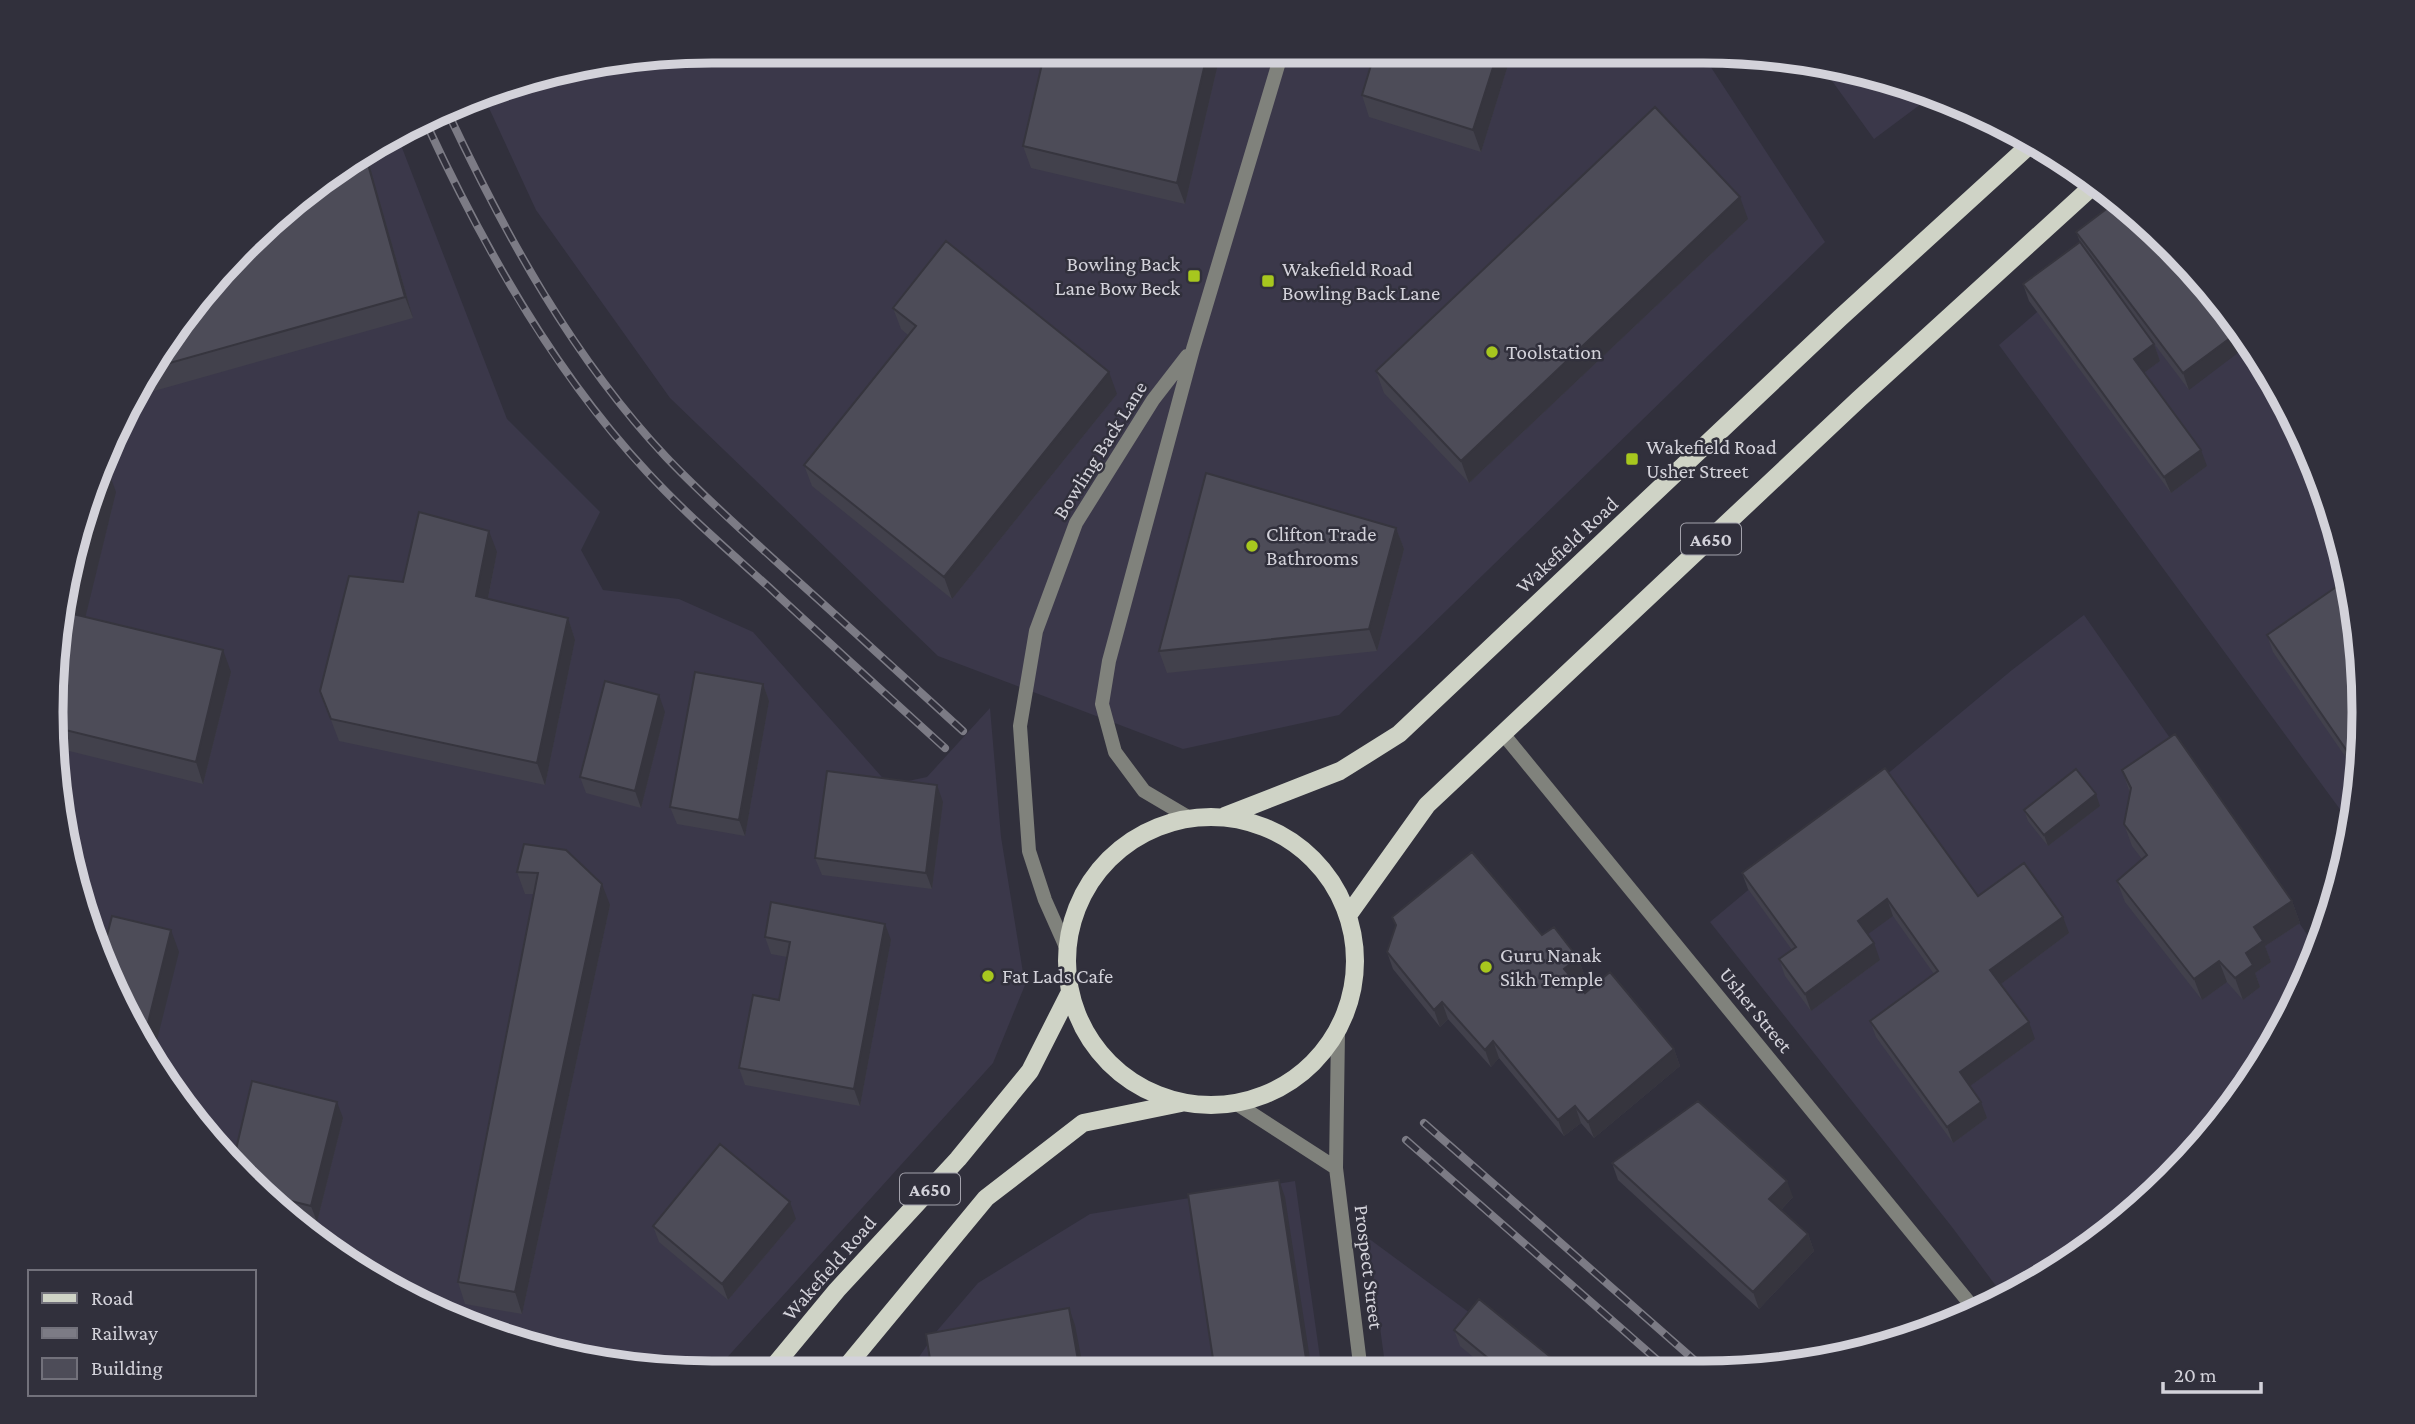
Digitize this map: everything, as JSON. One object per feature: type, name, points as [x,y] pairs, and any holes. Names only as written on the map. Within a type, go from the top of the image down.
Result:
[{"type":"main road","name":"Wakefield Road","points":[[1225,816],[1340,771],[1399,734],[1839,318],[2026,149]]},
{"type":"main road","name":"A650","points":[[1349,914],[1427,805],[1849,409],[2088,190]]},
{"type":"main road","name":"A650","points":[[851,1361],[986,1198],[1083,1123],[1181,1103],[1237,1104],[1295,1080],[1338,1032],[1357,969],[1349,914],[1329,875],[1282,833],[1225,816],[1188,817],[1139,835],[1096,873],[1074,913],[1065,945],[1070,992],[1099,1053],[1148,1091],[1181,1103]]},
{"type":"main road","name":"Wakefield Road","points":[[778,1361],[836,1290],[957,1159],[1030,1071],[1070,992]]},
{"type":"street","name":"Bowling Back Lane","points":[[1188,817],[1144,791],[1115,752],[1102,704],[1109,661],[1193,349],[1280,63]]},
{"type":"street","name":"Bowling Back Lane","points":[[1065,945],[1045,900],[1028,851],[1020,726],[1036,631],[1076,523],[1153,400],[1193,349]]},
{"type":"street","name":"Usher Street","points":[[1504,735],[1970,1303]]},
{"type":"street","name":"Prospect Street","points":[[1338,1032],[1336,1168],[1360,1361]]},
{"type":"street","points":[[1237,1104],[1336,1168]]},
{"type":"shaded area","points":[[712,63],[1708,63],[1825,242],[1339,715],[1183,749],[938,656],[670,398],[536,210],[487,103],[544,85],[627,69]]},
{"type":"shaded area","points":[[1828,75],[1924,102],[1874,139]]},
{"type":"shaded area","points":[[400,143],[507,419],[600,512],[581,550],[603,590],[679,599],[753,632],[889,785],[927,777],[990,708],[1001,837],[1025,985],[993,1063],[724,1361],[670,1360],[585,1349],[503,1327],[425,1294],[351,1252],[284,1200],[224,1140],[197,1107],[172,1073],[130,999],[97,921],[85,880],[75,839],[64,754],[64,670],[69,627],[75,585],[97,503],[112,464],[150,387],[172,351],[224,284],[284,224],[317,197],[351,172]]},
{"type":"shaded area","points":[[2135,227],[2191,284],[2243,351],[2285,425],[2303,464],[2318,503],[2340,585],[2351,670],[2352,712],[2351,754],[2344,814],[1999,345]]},
{"type":"shaded area","points":[[2084,615],[2311,940],[2285,999],[2243,1073],[2191,1140],[2131,1200],[2098,1227],[2064,1252],[1999,1289],[1710,922],[2012,670]]},
{"type":"shaded area","points":[[1295,1181],[1320,1361],[917,1361],[936,1332],[978,1283],[1090,1214]]},
{"type":"shaded area","points":[[1368,1238],[1535,1361],[1385,1361]]},
{"type":"building","points":[[1042,63],[1205,63],[1177,183],[1023,146]]},
{"type":"building","points":[[1372,63],[1494,63],[1473,130],[1362,95]]},
{"type":"building","points":[[1655,107],[1740,197],[1461,461],[1376,371]]},
{"type":"building","points":[[367,162],[405,297],[164,365],[197,317],[253,253],[317,197]]},
{"type":"building","points":[[2110,207],[2162,253],[2191,284],[2232,336],[2183,373],[2076,232]]},
{"type":"building","points":[[946,241],[1109,372],[944,577],[804,465],[916,326],[893,308]]},
{"type":"building","points":[[2080,242],[2154,344],[2134,359],[2201,450],[2164,477],[2023,284]]},
{"type":"building","points":[[1206,473],[1396,528],[1369,629],[1159,651]]},
{"type":"building","points":[[105,482],[73,614],[223,650],[196,762],[63,730],[64,670],[75,585]]},
{"type":"building","points":[[419,512],[489,531],[476,596],[568,618],[537,763],[331,719],[320,691],[349,576],[403,582]]},
{"type":"building","points":[[2340,587],[2351,670],[2351,756],[2267,635]]},
{"type":"building","points":[[695,672],[763,684],[739,820],[670,807]]},
{"type":"building","points":[[605,681],[659,695],[635,791],[580,777]]},
{"type":"building","points":[[2175,734],[2292,901],[2254,927],[2263,941],[2246,953],[2253,965],[2235,978],[2219,961],[2194,979],[2117,881],[2147,855],[2124,824],[2131,788],[2122,770]]},
{"type":"building","points":[[1885,768],[1978,896],[2024,863],[2063,917],[1990,970],[2029,1022],[1960,1072],[1981,1102],[1947,1127],[1870,1021],[1938,971],[1887,899],[1858,921],[1874,943],[1805,994],[1779,959],[1796,947],[1742,873]]},
{"type":"building","points":[[2076,769],[2096,794],[2044,835],[2024,810]]},
{"type":"building","points":[[827,771],[937,785],[926,873],[815,858]]},
{"type":"building","points":[[524,844],[566,850],[602,884],[515,1292],[458,1282],[538,873],[517,872]]},
{"type":"building","points":[[1472,852],[1542,935],[1554,927],[1578,958],[1564,969],[1585,993],[1610,972],[1674,1049],[1588,1122],[1575,1106],[1558,1120],[1493,1041],[1485,1050],[1442,1002],[1434,1010],[1387,952],[1396,925],[1392,917]]},
{"type":"building","points":[[771,902],[885,924],[854,1089],[739,1068],[753,995],[779,1000],[790,942],[765,937]]},
{"type":"building","points":[[112,916],[171,930],[146,1029],[130,999],[105,942]]},
{"type":"building","points":[[252,1081],[337,1102],[311,1206],[283,1199],[235,1152]]},
{"type":"building","points":[[1698,1101],[1787,1181],[1769,1199],[1808,1234],[1753,1292],[1612,1163]]},
{"type":"building","points":[[720,1144],[790,1202],[722,1284],[653,1226]]},
{"type":"building","points":[[1279,1180],[1306,1361],[1213,1361],[1188,1194]]},
{"type":"building","points":[[1479,1299],[1555,1361],[1492,1361],[1454,1330]]},
{"type":"building","points":[[1069,1308],[1078,1361],[930,1361],[926,1334]]},
{"type":"railway","points":[[451,118],[493,205],[544,294],[571,337],[632,419],[711,502],[963,731]]},
{"type":"railway","points":[[429,128],[472,217],[524,308],[552,352],[614,435],[693,518],[945,748]]},
{"type":"railway","points":[[1424,1123],[1695,1361]]},
{"type":"railway","points":[[1406,1140],[1658,1361]]},
{"type":"place","name":"Bowling Back Lane Bow Beck","points":[[1194,276]]},
{"type":"place","name":"Wakefield Road Bowling Back Lane","points":[[1268,281]]},
{"type":"place","name":"Toolstation","points":[[1492,352]]},
{"type":"place","name":"Wakefield Road Usher Street","points":[[1632,459]]},
{"type":"place","name":"Clifton Trade Bathrooms","points":[[1252,546]]},
{"type":"place","name":"Guru Nanak Sikh Temple","points":[[1486,967]]},
{"type":"place","name":"Fat Lads Cafe","points":[[988,976]]}]
